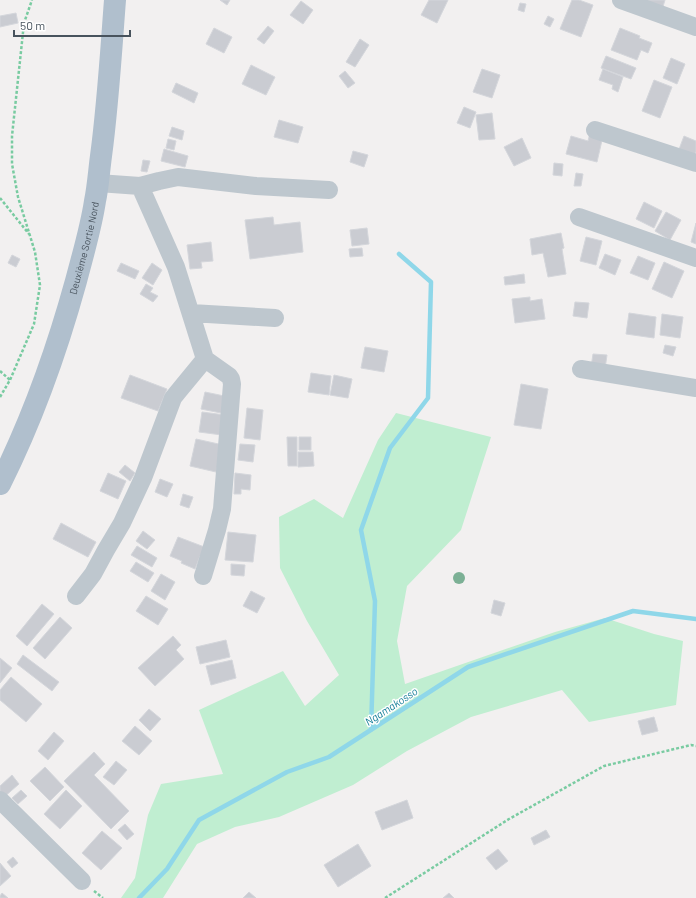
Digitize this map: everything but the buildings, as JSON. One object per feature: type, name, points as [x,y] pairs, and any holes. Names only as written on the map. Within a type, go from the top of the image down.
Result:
[{"type":"main road","name":"Deuxième Sortie Nord","points":[[0,484],[37,401],[54,354],[84,251],[98,183],[105,124],[115,0]]},
{"type":"street","points":[[621,0],[696,27]]},
{"type":"street","points":[[595,130],[696,163]]},
{"type":"street","points":[[98,183],[140,186],[178,177],[256,186],[329,190]]},
{"type":"street","points":[[140,186],[176,267],[205,359],[229,376],[232,384],[222,509],[203,576]]},
{"type":"street","points":[[579,217],[696,258]]},
{"type":"street","points":[[191,313],[275,318]]},
{"type":"street","points":[[76,596],[93,574],[122,524],[143,478],[173,398],[205,359]]},
{"type":"street","points":[[581,369],[696,388]]},
{"type":"street","points":[[0,800],[82,881]]},
{"type":"path","points":[[0,397],[10,380],[34,324],[40,285],[35,252],[18,197],[12,164],[12,136],[24,23],[32,0]]},
{"type":"path","points":[[0,198],[30,236]]},
{"type":"path","points":[[0,371],[10,380]]},
{"type":"path","points":[[385,898],[509,819],[604,766],[691,745],[696,746]]},
{"type":"green space","points":[[396,413],[491,437],[461,530],[407,586],[397,641],[405,684],[555,632],[605,618],[654,634],[683,641],[676,705],[589,722],[562,690],[471,717],[407,751],[353,785],[279,817],[235,827],[197,844],[163,898],[121,898],[135,878],[148,815],[161,784],[223,774],[199,710],[283,671],[305,706],[339,675],[307,621],[280,568],[279,517],[314,499],[343,518],[378,440]]},
{"type":"waterway","points":[[371,730],[375,601],[361,530],[390,448],[428,398],[431,282],[399,254]]},
{"type":"waterway","name":"Ngamakosso","points":[[139,898],[167,869],[199,820],[287,772],[329,757],[468,667],[633,611],[696,619]]}]
